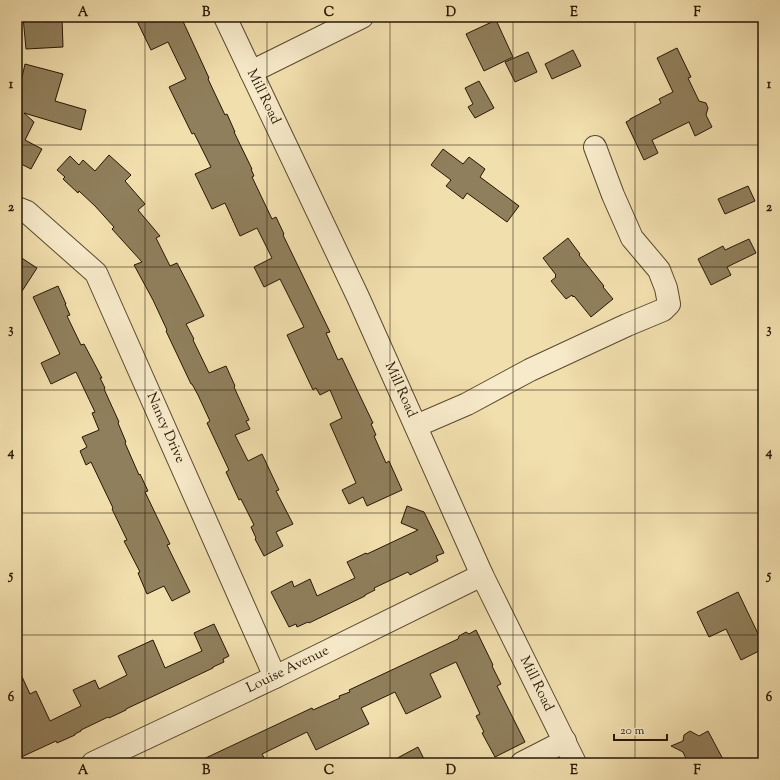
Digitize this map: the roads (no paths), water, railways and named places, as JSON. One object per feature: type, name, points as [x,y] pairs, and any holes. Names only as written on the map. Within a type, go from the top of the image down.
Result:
[{"type":"street","name":"Mill Road","points":[[225,17],[358,297],[482,575],[575,763]]},
{"type":"street","points":[[250,72],[362,17]]},
{"type":"street","points":[[416,426],[467,404],[530,370],[663,310],[669,304],[666,288],[659,270],[632,238],[613,195],[595,147]]},
{"type":"street","name":"Nancy Drive","points":[[17,208],[27,212],[96,273],[275,677]]},
{"type":"street","name":"Louise Avenue","points":[[93,763],[275,677],[482,575]]},
{"type":"street","points":[[522,763],[565,741]]}]
